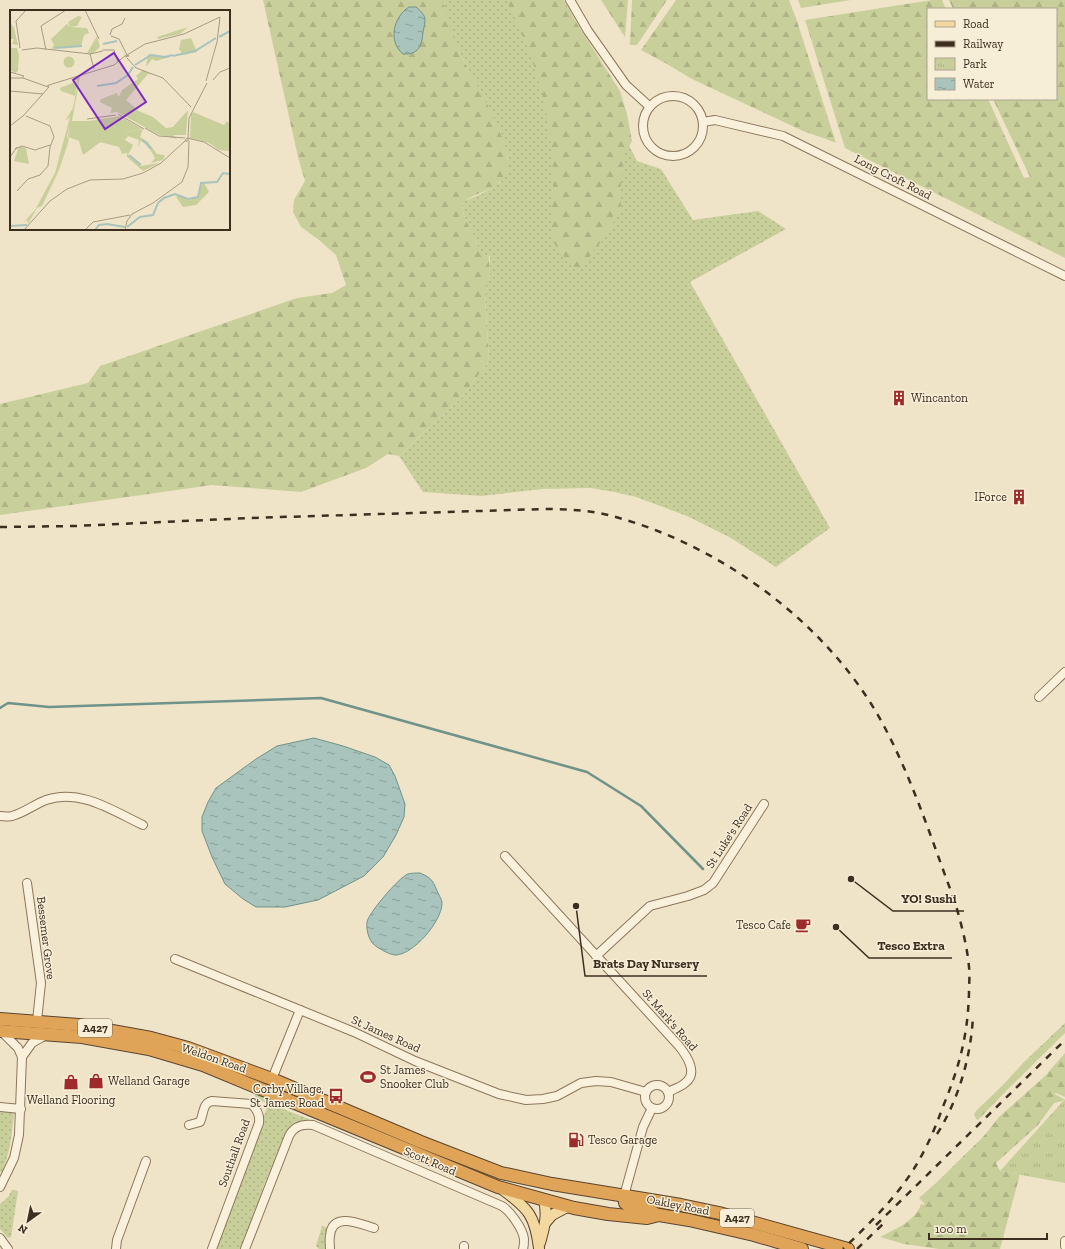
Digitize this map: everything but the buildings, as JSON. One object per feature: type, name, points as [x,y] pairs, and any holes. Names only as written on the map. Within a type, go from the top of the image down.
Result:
[{"type":"highway","name":"Weldon Road","points":[[0,1027],[37,1021],[79,1025],[151,1038],[206,1054],[272,1079],[421,1142],[501,1173],[552,1184]]},
{"type":"highway","name":"Weldon Road","points":[[0,1027],[82,1037],[149,1049],[203,1065],[498,1187],[544,1200]]},
{"type":"highway","points":[[501,1173],[540,1193],[544,1200]]},
{"type":"highway","name":"Oakley Road","points":[[552,1184],[682,1205],[719,1213],[848,1249]]},
{"type":"highway","points":[[608,1214],[619,1206],[624,1196]]},
{"type":"highway","points":[[624,1196],[625,1203],[629,1206],[648,1210],[658,1215]]},
{"type":"highway","name":"Oakley Road","points":[[544,1200],[608,1214],[647,1218],[658,1215],[711,1224],[802,1249]]},
{"type":"main road","points":[[498,1187],[520,1203],[531,1216],[537,1232],[539,1249]]},
{"type":"main road","points":[[539,1249],[546,1222],[544,1200]]},
{"type":"main road","points":[[546,1222],[552,1215],[569,1206]]},
{"type":"street","points":[[570,0],[588,31],[626,85],[649,106]]},
{"type":"street","points":[[666,96],[686,98],[694,104],[700,112],[703,122],[703,130],[696,146],[682,155],[672,156],[662,154],[654,150],[647,143],[643,134],[644,115],[649,106],[666,96]]},
{"type":"street","name":"Long Croft Road","points":[[703,122],[715,120],[783,136],[1065,276]]},
{"type":"street","points":[[1039,697],[1065,672]]},
{"type":"street","points":[[0,816],[12,816],[54,797],[72,796],[90,800],[143,825]]},
{"type":"street","name":"St Luke's Road","points":[[596,956],[650,906],[688,896],[704,890],[713,882],[764,804]]},
{"type":"street","name":"St Mark's Road","points":[[505,856],[679,1046],[688,1059],[691,1073],[687,1082],[668,1092]]},
{"type":"street","name":"Bessemer Grove","points":[[27,883],[41,983],[37,1021]]},
{"type":"street","name":"St James Road","points":[[175,959],[354,1032],[415,1061],[499,1094],[526,1100],[543,1099],[556,1096],[581,1083],[596,1081],[611,1082],[646,1092]]},
{"type":"street","points":[[272,1079],[300,1010]]},
{"type":"street","points":[[0,1027],[18,1048],[22,1057],[21,1110],[18,1135],[14,1158],[0,1187]]},
{"type":"street","points":[[22,1057],[32,1043],[49,1034]]},
{"type":"street","points":[[652,1086],[663,1086],[668,1092],[669,1099],[666,1105],[659,1109],[652,1108],[646,1103],[646,1092],[652,1086]]},
{"type":"street","name":"Southall Road","points":[[188,1125],[200,1122],[205,1104],[212,1100],[250,1104],[255,1107],[259,1117],[259,1123],[212,1249]]},
{"type":"street","points":[[0,1107],[21,1110]]},
{"type":"street","points":[[624,1196],[643,1127],[652,1108]]},
{"type":"street","name":"Scott Road","points":[[245,1249],[289,1136],[292,1131],[301,1125],[312,1124],[502,1206],[510,1213],[522,1232],[524,1238],[523,1249]]},
{"type":"street","points":[[116,1249],[117,1240],[146,1161]]},
{"type":"street","points":[[330,1249],[330,1235],[332,1229],[339,1222],[347,1221],[374,1228]]},
{"type":"street","points":[[0,1238],[8,1249]]},
{"type":"green space","points":[[263,0],[442,0],[461,55],[484,97],[500,132],[506,149],[508,164],[506,175],[502,181],[490,189],[471,197],[462,205],[464,216],[481,253],[489,256],[490,274],[485,295],[489,361],[461,398],[399,456],[388,454],[366,468],[301,492],[212,485],[0,515],[0,404],[88,383],[100,366],[297,298],[332,293],[346,285],[336,255],[301,227],[293,212],[294,200],[305,181],[298,157]]},
{"type":"green space","points":[[435,0],[564,0],[623,107],[618,124],[637,161],[661,169],[693,220],[758,211],[786,229],[690,282],[830,528],[776,567],[731,538],[687,516],[636,497],[614,492],[591,488],[542,489],[482,496],[423,492],[399,456],[461,398],[489,361],[485,295],[490,274],[490,256],[481,254],[464,216],[462,205],[465,201],[481,194],[501,182],[508,158],[501,133]]},
{"type":"green space","points":[[506,0],[562,0],[620,91],[627,114],[632,141],[625,154],[620,191],[620,210],[604,240],[596,247],[580,269],[576,270],[552,239],[553,167],[547,117],[531,57]]},
{"type":"green space","points":[[601,0],[628,0],[625,37]]},
{"type":"green space","points":[[632,0],[667,0],[637,45],[630,45]]},
{"type":"green space","points":[[676,0],[789,0],[836,143],[803,131],[692,79],[641,50]]},
{"type":"green space","points":[[798,0],[851,0],[801,8]]},
{"type":"green space","points":[[932,0],[942,0],[946,8],[927,8],[927,100],[988,100],[1024,178],[1030,177],[993,100],[1057,100],[1057,8],[953,8],[949,0],[1065,0],[1065,258],[845,148],[805,20]]},
{"type":"green space","points":[[1065,1023],[1065,1033],[978,1120],[976,1119],[974,1114],[977,1110]]},
{"type":"green space","points":[[1065,1053],[1065,1097],[1056,1093],[1054,1094],[1064,1099],[1063,1101],[1054,1103],[1038,1125],[996,1163],[1000,1171],[1020,1174],[1000,1249],[939,1249],[904,1244],[880,1237],[910,1220],[915,1215],[921,1204],[925,1204],[919,1198],[983,1137],[999,1117],[1045,1076]]},
{"type":"green space","points":[[255,1093],[288,1111],[309,1119],[309,1121],[295,1124],[289,1129],[266,1180],[241,1249],[216,1249],[247,1167],[267,1107],[261,1100],[255,1099]]},
{"type":"green space","points":[[1065,1099],[1065,1183],[1000,1171]]},
{"type":"green space","points":[[0,1111],[14,1113],[9,1151],[2,1172],[0,1172]]},
{"type":"green space","points":[[12,1190],[18,1191],[11,1237],[8,1238],[0,1229],[0,1204],[8,1197]]},
{"type":"green space","points":[[322,1226],[328,1228],[326,1234],[327,1249],[319,1249],[316,1246]]},
{"type":"water","points":[[409,7],[416,7],[423,14],[425,24],[422,41],[419,48],[413,53],[403,54],[395,43],[394,30],[399,17]]},
{"type":"water","points":[[314,738],[375,757],[389,765],[395,776],[405,804],[404,817],[396,835],[383,857],[364,876],[318,900],[285,907],[256,907],[243,899],[225,884],[202,831],[202,817],[216,788],[256,759],[277,746]]},
{"type":"water","points":[[420,873],[428,877],[434,884],[442,901],[441,910],[432,927],[418,943],[403,953],[394,955],[374,945],[368,933],[367,922],[378,904],[391,888],[408,874]]},
{"type":"waterway","points":[[0,708],[8,703],[49,707],[321,698],[587,772],[641,806],[703,869]]},
{"type":"railway","points":[[0,527],[75,526],[250,518],[544,509],[584,511],[608,515],[650,528],[691,546],[731,568],[769,594],[804,623],[835,656],[862,691],[885,728],[905,770],[923,814],[955,902],[962,926],[969,970],[967,1023],[962,1052],[953,1080],[930,1139],[908,1178],[891,1200],[843,1249]]},
{"type":"railway","points":[[937,1134],[945,1121],[958,1092],[967,1062],[973,1016]]},
{"type":"railway","points":[[876,1225],[1065,1040]]},
{"type":"railway","points":[[857,1249],[883,1224]]},
{"type":"place","name":"Wincanton","points":[[899,398]]},
{"type":"place","name":"IForce","points":[[1019,497]]},
{"type":"place","name":"YO! Sushi","points":[[851,879]]},
{"type":"place","name":"Brats Day Nursery","points":[[576,906]]},
{"type":"place","name":"Tesco Cafe","points":[[803,925]]},
{"type":"place","name":"Tesco Extra","points":[[836,927]]},
{"type":"place","name":"St James Snooker Club","points":[[368,1077]]},
{"type":"place","name":"Welland Garage","points":[[96,1081]]},
{"type":"place","name":"Welland Flooring","points":[[71,1082]]},
{"type":"place","name":"Corby Village, St James Road","points":[[336,1096]]},
{"type":"place","name":"Tesco Garage","points":[[576,1140]]}]
